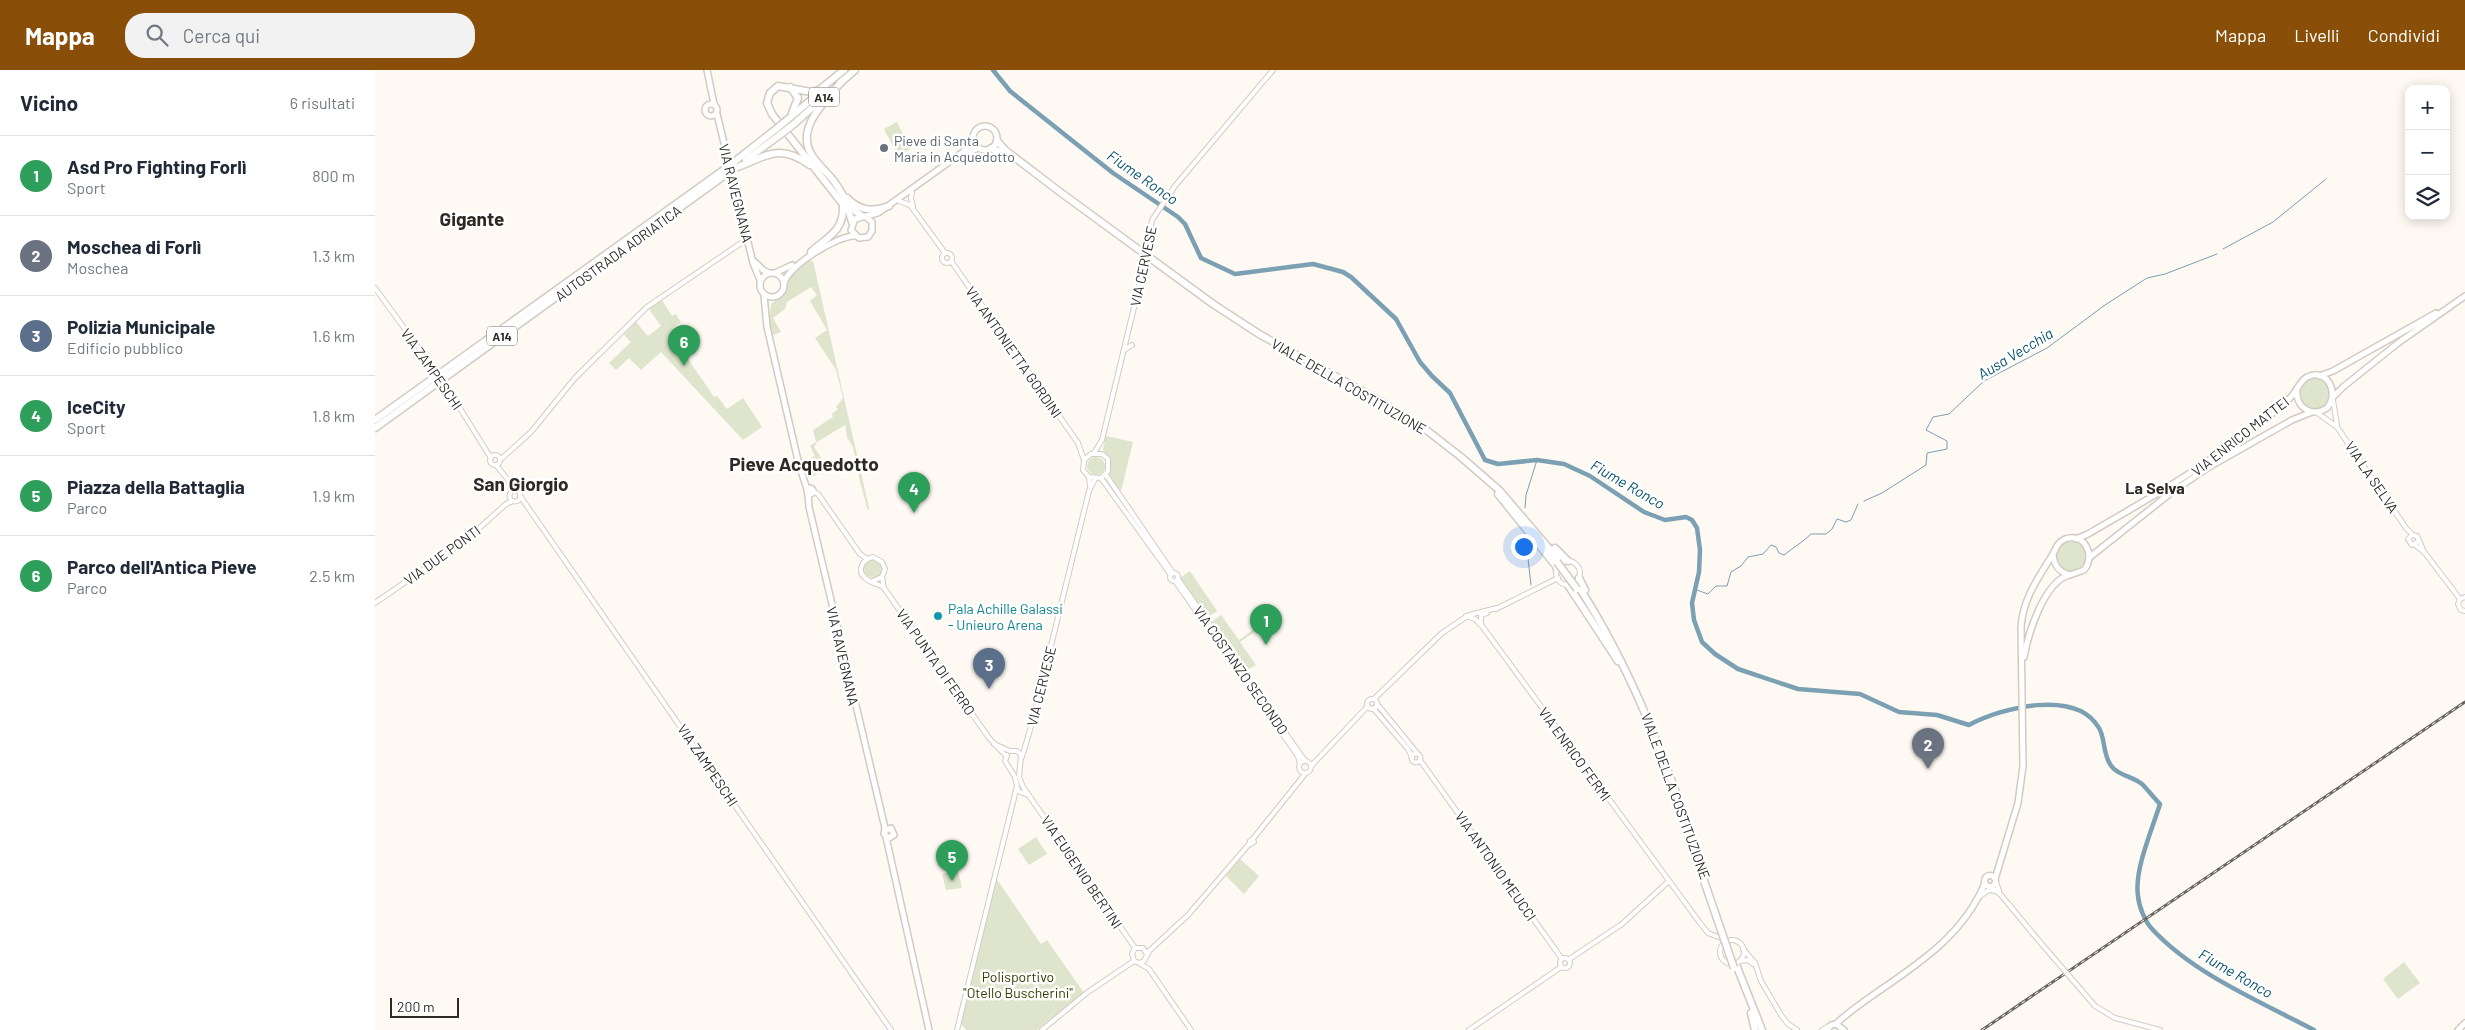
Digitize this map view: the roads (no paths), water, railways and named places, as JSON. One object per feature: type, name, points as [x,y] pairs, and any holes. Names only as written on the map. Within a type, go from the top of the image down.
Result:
[{"type":"highway","name":"A14","points":[[845,70],[819,90],[811,92],[782,86],[774,89],[768,95],[767,106],[807,158],[853,204],[865,210],[877,210],[889,206]]},
{"type":"highway","name":"AUTOSTRADA ADRIATICA","points":[[375,428],[647,227],[735,165],[778,131],[787,120],[845,70]]},
{"type":"highway","name":"AUTOSTRADA ADRIATICA","points":[[778,131],[794,124],[855,70]]},
{"type":"highway","name":"A14","points":[[842,81],[821,106],[809,127],[810,150],[819,168],[843,205]]},
{"type":"highway","name":"A14","points":[[787,120],[795,108],[798,98],[790,87]]},
{"type":"highway","points":[[997,141],[1008,153],[1191,290]]},
{"type":"highway","points":[[991,148],[1009,157],[1191,290]]},
{"type":"highway","name":"A14","points":[[735,165],[771,152],[780,152],[797,156],[819,168]]},
{"type":"highway","points":[[843,195],[852,210],[864,216]]},
{"type":"highway","points":[[843,205],[849,212],[851,225]]},
{"type":"highway","points":[[811,252],[838,228],[842,220],[843,205]]},
{"type":"highway","name":"AUTOSTRADA ADRIATICA","points":[[375,420],[627,242]]},
{"type":"highway","name":"VIALE DELLA COSTITUZIONE","points":[[1191,290],[1261,338],[1377,403],[1422,431],[1498,492],[1558,561],[1578,588],[1617,651],[1662,751],[1691,837]]},
{"type":"highway","points":[[1498,492],[1522,511],[1568,561]]},
{"type":"highway","points":[[1498,492],[1556,566],[1557,570]]},
{"type":"highway","points":[[1579,578],[1605,622],[1617,651]]},
{"type":"highway","points":[[1568,585],[1577,595],[1618,661]]},
{"type":"highway","name":"VIALE DELLA COSTITUZIONE","points":[[1578,588],[1618,661],[1660,754],[1737,966],[1758,1030]]},
{"type":"highway","points":[[1737,966],[1758,1030]]},
{"type":"main road","points":[[707,70],[710,93],[717,108],[717,114],[709,116],[705,112],[710,93]]},
{"type":"main road","points":[[707,106],[714,104]]},
{"type":"main road","name":"VIA RAVEGNANA","points":[[717,114],[747,239],[761,280]]},
{"type":"main road","name":"VIA RAVEGNANA","points":[[709,116],[720,128]]},
{"type":"main road","points":[[766,316],[769,303],[783,290],[787,274],[807,258],[846,237],[856,236],[862,238],[868,236],[873,231],[873,224],[881,215],[970,150],[991,148],[997,141],[995,131],[987,126],[977,130],[963,152],[889,206],[878,213],[864,216],[851,225],[845,234],[811,252],[785,271],[773,273],[761,280],[759,287],[764,295],[775,296]]},
{"type":"main road","points":[[973,139],[979,148]]},
{"type":"main road","points":[[864,216],[873,224]]},
{"type":"main road","points":[[851,225],[856,236]]},
{"type":"main road","name":"VIA RAVEGNANA","points":[[752,257],[763,270],[773,273]]},
{"type":"main road","points":[[773,273],[780,276],[784,284]]},
{"type":"main road","name":"VIA RAVEGNANA","points":[[764,295],[766,316],[803,477],[810,493],[929,1030]]},
{"type":"main road","points":[[2465,296],[2398,343],[2343,386],[2327,408],[2314,412],[2307,410],[2298,402],[2297,389],[2306,378],[2333,371],[2465,296]]},
{"type":"main road","points":[[2319,376],[2329,382],[2333,398]]},
{"type":"main road","name":"VIA ENRICO MATTEI","points":[[2076,539],[2088,534],[2193,473],[2285,403],[2297,389]]},
{"type":"main road","name":"VIA ENRICO MATTEI","points":[[2090,557],[2172,492],[2209,467],[2292,420],[2314,412]]},
{"type":"main road","points":[[1828,1028],[1926,958],[1947,940],[1994,879],[2018,803],[2023,766],[2021,627],[2025,605],[2033,584],[2061,542],[2076,539],[2087,548],[2090,557],[2084,570],[2056,583],[2039,610],[2027,641],[2022,677]]},
{"type":"main road","points":[[2053,554],[2053,560],[2059,570],[2070,575]]},
{"type":"main road","name":"VIA RAVEGNANA","points":[[881,814],[891,828]]},
{"type":"main road","points":[[887,835],[891,828]]},
{"type":"main road","points":[[887,835],[894,833],[891,828]]},
{"type":"main road","points":[[1988,885],[1986,878],[1994,879]]},
{"type":"main road","points":[[1836,1024],[1843,1030],[1850,1012]]},
{"type":"main road","points":[[2458,1030],[2465,1023]]},
{"type":"street","name":"VIA CERVESE","points":[[1106,475],[1109,463],[1102,454],[1102,440],[1145,262],[1150,225],[1154,216],[1189,168],[1273,70]]},
{"type":"street","points":[[912,192],[911,198],[914,209]]},
{"type":"street","points":[[899,202],[908,203],[914,209],[945,253],[951,256],[951,261],[946,263],[942,261],[945,253]]},
{"type":"street","points":[[494,456],[491,463],[498,462],[531,432],[575,378],[647,307],[747,239]]},
{"type":"street","name":"VIA ANTONIETTA GORDINI","points":[[951,261],[1078,443]]},
{"type":"street","name":"VIA ZAMPESCHI","points":[[375,288],[446,386],[487,451],[494,456]]},
{"type":"street","points":[[1124,350],[1132,345]]},
{"type":"street","points":[[1121,364],[1127,362]]},
{"type":"street","name":"VIA LA SELVA","points":[[2333,398],[2334,417],[2337,427],[2411,536]]},
{"type":"street","name":"VIA LA SELVA","points":[[2314,412],[2337,427]]},
{"type":"street","name":"VIA CERVESE","points":[[1089,491],[1089,477],[1083,470],[1084,460],[1102,440]]},
{"type":"street","points":[[1078,443],[1092,453],[1102,454]]},
{"type":"street","points":[[1078,443],[1084,460]]},
{"type":"street","points":[[494,456],[506,454]]},
{"type":"street","points":[[494,456],[500,470],[514,490]]},
{"type":"street","points":[[1089,477],[1095,479],[1106,475],[1172,574],[1170,579],[1176,580],[1178,574],[1172,574]]},
{"type":"street","points":[[1101,478],[1172,574]]},
{"type":"street","name":"VIA CERVESE","points":[[1019,765],[1029,735],[1089,491],[1095,479]]},
{"type":"street","name":"VIA ZAMPESCHI","points":[[514,490],[891,1030]]},
{"type":"street","name":"VIA DUE PONTI","points":[[506,504],[514,490]]},
{"type":"street","name":"VIA PUNTA DI FERRO","points":[[810,493],[860,554],[867,559],[875,557],[882,562],[885,569],[882,577],[884,588],[995,744],[1006,756]]},
{"type":"street","points":[[509,496],[513,501]]},
{"type":"street","name":"VIA DUE PONTI","points":[[375,603],[466,540],[506,504],[521,499]]},
{"type":"street","points":[[2425,553],[2417,536],[2411,536],[2409,543],[2425,553],[2463,598],[2458,606],[2465,611]]},
{"type":"street","points":[[2415,545],[2419,541]]},
{"type":"street","points":[[860,554],[863,576],[884,588]]},
{"type":"street","points":[[862,564],[867,559]]},
{"type":"street","points":[[1568,561],[1575,563],[1579,568],[1579,578],[1575,583],[1568,585],[1562,583],[1557,578],[1557,570],[1561,564],[1568,561]]},
{"type":"street","points":[[873,581],[882,577]]},
{"type":"street","points":[[1482,626],[1480,621],[1481,615],[1557,578]]},
{"type":"street","name":"VIA COSTANZO SECONDO","points":[[1176,580],[1311,766]]},
{"type":"street","name":"VIA COSTANZO SECONDO","points":[[1176,580],[1298,756],[1300,766]]},
{"type":"street","points":[[1373,708],[1376,701],[1433,640],[1467,616],[1497,608]]},
{"type":"street","points":[[1467,616],[1475,618],[1482,626]]},
{"type":"street","name":"VIA ENRICO FERMI","points":[[1482,626],[1699,924],[1715,937]]},
{"type":"street","points":[[1139,963],[1147,957],[1154,946],[1188,915],[1299,781],[1310,771],[1314,761],[1368,706],[1368,701],[1376,701]]},
{"type":"street","points":[[1376,701],[1420,756],[1419,761]]},
{"type":"street","points":[[1368,706],[1373,708],[1408,749],[1412,757],[1417,753]]},
{"type":"street","name":"VIA CERVESE","points":[[1006,756],[1020,748],[1029,735]]},
{"type":"street","name":"VIA PUNTA DI FERRO","points":[[995,744],[1012,751]]},
{"type":"street","points":[[1012,751],[1022,757]]},
{"type":"street","points":[[1006,756],[1007,764],[1010,766],[1017,786],[1021,792],[1030,796]]},
{"type":"street","name":"VIA ANTONIO MEUCCI","points":[[1412,757],[1413,761],[1419,761],[1429,772],[1562,959]]},
{"type":"street","points":[[1300,766],[1307,761],[1314,761]]},
{"type":"street","points":[[1010,766],[1019,765],[1019,777],[1023,787],[1013,802]]},
{"type":"street","points":[[1300,766],[1305,774]]},
{"type":"street","points":[[1299,781],[1300,766]]},
{"type":"street","points":[[957,1030],[1017,786]]},
{"type":"street","name":"VIA EUGENIO BERTINI","points":[[1023,787],[1101,903],[1135,948]]},
{"type":"street","points":[[1994,879],[2001,895]]},
{"type":"street","points":[[1561,967],[1562,959],[1568,960],[1621,924],[1669,882]]},
{"type":"street","points":[[1988,885],[2001,895],[2095,1006],[2115,1018],[2160,1030]]},
{"type":"street","points":[[1981,895],[1991,890],[2001,895]]},
{"type":"street","points":[[1715,937],[1720,943],[1721,956],[1725,962],[1737,966],[1750,961],[1756,969]]},
{"type":"street","points":[[1715,937],[1737,942],[1753,960],[1761,981],[1781,1015],[1788,1024],[1797,1030]]},
{"type":"street","points":[[1720,949],[1728,941]]},
{"type":"street","points":[[1154,946],[1145,949],[1135,948],[1131,954],[1134,961],[1149,969],[1191,1030]]},
{"type":"street","points":[[1145,949],[1149,969]]},
{"type":"street","points":[[1737,966],[1743,955],[1743,949]]},
{"type":"street","points":[[1469,1030],[1561,967],[1567,967],[1568,960]]},
{"type":"street","points":[[1042,1030],[1088,992],[1134,961]]},
{"type":"street","points":[[1822,1030],[1828,1028]]},
{"type":"waterway","name":"Fiume Ronco","points":[[993,70],[1010,91],[1113,173],[1178,217],[1185,224],[1201,258],[1235,274],[1313,264],[1343,272],[1351,277],[1396,319],[1420,362],[1450,393],[1485,460],[1498,464],[1537,460],[1564,464],[1590,476],[1644,512],[1665,520],[1686,517],[1692,520],[1697,528],[1700,550],[1699,572],[1692,603],[1694,620],[1702,642],[1715,654],[1738,669],[1798,689],[1860,694],[1899,712],[1937,715],[1969,725],[1999,713],[2037,705],[2056,705],[2073,708],[2088,716],[2101,732],[2106,755],[2113,768],[2142,784],[2160,804],[2141,862],[2137,886],[2140,905],[2150,927],[2170,946],[2208,974],[2314,1030]]},
{"type":"waterway","name":"Ausa Vecchia","points":[[2223,249],[2273,222],[2326,179]]},
{"type":"waterway","name":"Ausa Vecchia","points":[[1864,501],[1882,493],[1926,465],[1927,453],[1947,449],[1947,441],[1926,430],[1933,417],[1949,414],[1984,381],[2047,348],[2105,305],[2147,278],[2165,274],[2217,254]]},
{"type":"waterway","points":[[1525,508],[1526,495],[1537,460]]},
{"type":"waterway","name":"Ausa Vecchia","points":[[1694,589],[1708,594],[1716,586],[1727,586],[1731,572],[1741,566],[1748,557],[1763,554],[1771,545],[1784,555],[1811,534],[1826,534],[1832,529],[1837,519],[1846,522],[1851,520],[1858,504]]},
{"type":"waterway","points":[[1525,532],[1531,585]]},
{"type":"railway","points":[[1982,1030],[2465,702]]},
{"type":"place","name":"Pieve di Santa Maria in Acquedotto","points":[[884,148]]},
{"type":"place","name":"Parco dell'Antica Pieve","points":[[684,366]]},
{"type":"place","name":"IceCity","points":[[914,513]]},
{"type":"place","name":"Pala Achille Galassi - Unieuro Arena","points":[[938,616]]},
{"type":"place","name":"Asd Pro Fighting Forlì","points":[[1266,645]]},
{"type":"place","name":"Polizia Municipale","points":[[989,689]]},
{"type":"place","name":"Moschea di Forlì","points":[[1928,769]]},
{"type":"place","name":"Piazza della Battaglia","points":[[952,881]]},
{"type":"district","name":"Gigante","points":[[472,218]]},
{"type":"district","name":"Pieve Acquedotto","points":[[804,463]]},
{"type":"district","name":"San Giorgio","points":[[521,483]]},
{"type":"district","name":"La Selva","points":[[2155,487]]},
{"type":"park label","name":"Polisportivo \"Otello Buscherini\"","points":[[1018,984]]}]
